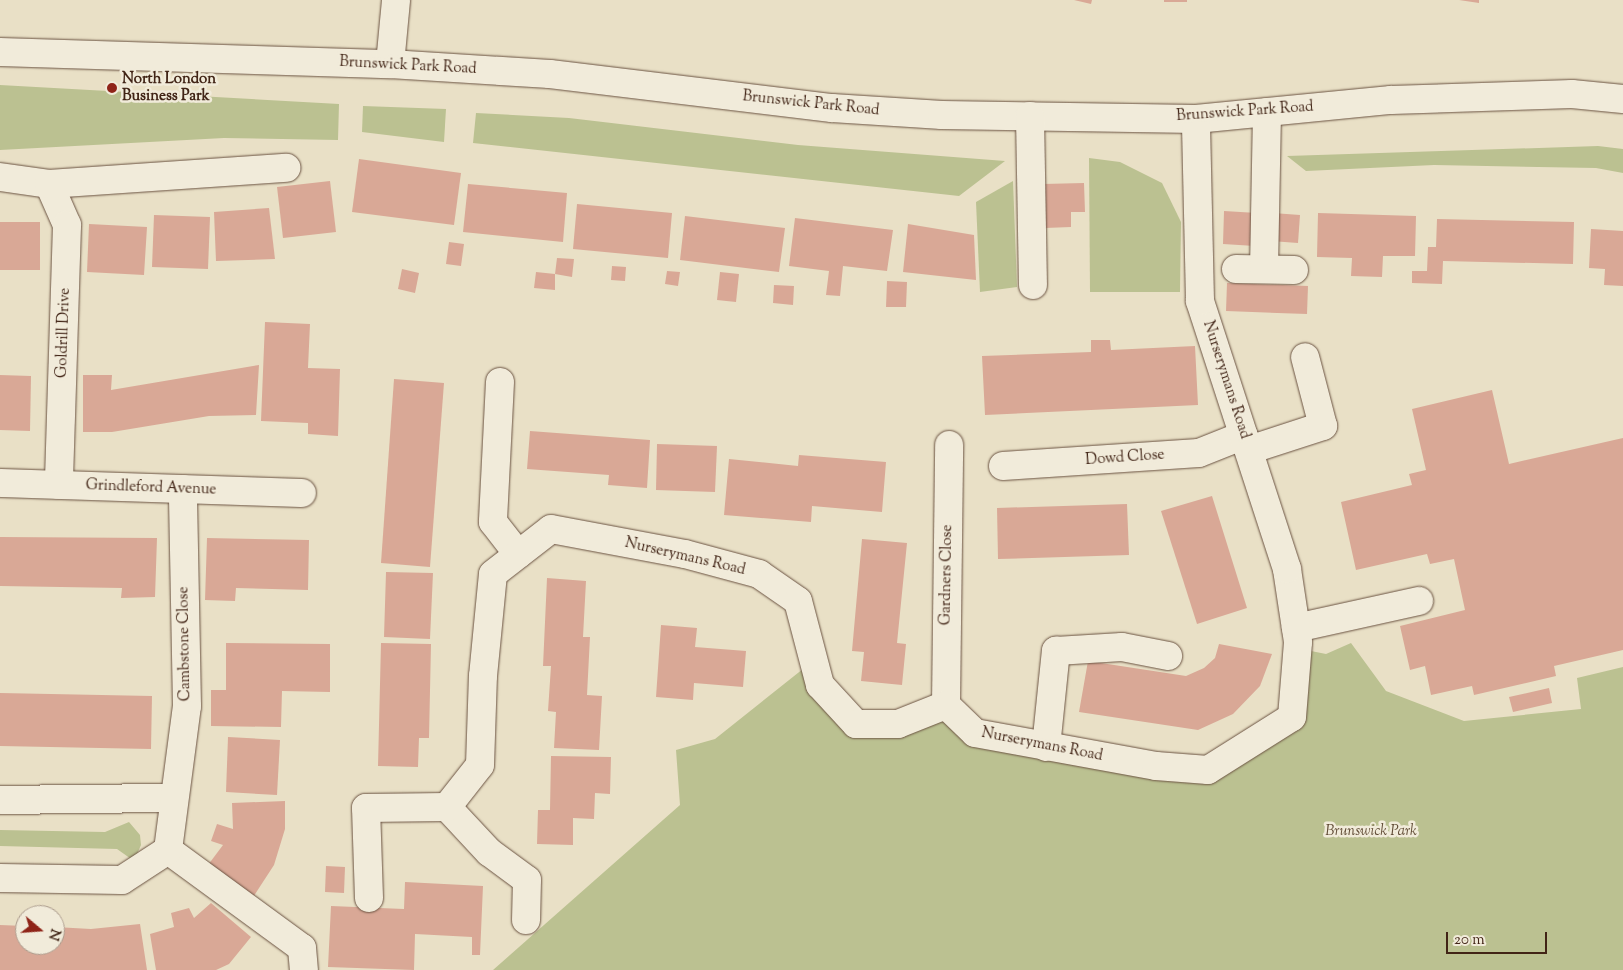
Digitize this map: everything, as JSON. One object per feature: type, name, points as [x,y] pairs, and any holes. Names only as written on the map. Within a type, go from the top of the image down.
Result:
[{"type":"street","points":[[390,64],[396,0]]},
{"type":"street","name":"Brunswick Park Road","points":[[0,52],[390,64],[550,74],[832,108],[1030,116],[1196,118],[1391,100],[1572,94],[1623,98]]},
{"type":"street","points":[[1264,270],[1267,112]]},
{"type":"street","points":[[1030,116],[1033,285]]},
{"type":"street","name":"Nurserymans Road","points":[[447,807],[480,765],[483,676],[493,574],[551,529],[685,554],[759,574],[798,601],[820,685],[856,724],[898,724],[946,705],[975,733],[1156,766],[1208,770],[1292,717],[1298,642],[1287,569],[1200,302],[1196,118]]},
{"type":"street","points":[[0,177],[49,184],[286,168]]},
{"type":"street","name":"Goldrill Drive","points":[[49,184],[67,224],[58,485]]},
{"type":"street","points":[[1236,269],[1294,270]]},
{"type":"street","name":"Dowd Close","points":[[1003,466],[1198,453],[1323,426],[1305,357]]},
{"type":"street","points":[[500,382],[493,522],[518,554]]},
{"type":"street","name":"Gardners Close","points":[[946,705],[949,445]]},
{"type":"street","name":"Grindleford Avenue","points":[[0,484],[302,493]]},
{"type":"street","name":"Cambstone Close","points":[[168,850],[186,706],[183,489]]},
{"type":"street","points":[[1296,628],[1419,601]]},
{"type":"street","points":[[1046,747],[1056,652],[1122,647],[1168,656]]},
{"type":"street","points":[[0,800],[173,798]]},
{"type":"street","points":[[369,898],[366,808],[447,807],[488,852],[527,880],[526,920]]},
{"type":"street","points":[[0,878],[122,880],[168,850],[302,948],[304,970]]},
{"type":"green space","points":[[0,85],[339,104],[338,140],[224,138],[0,150]]},
{"type":"green space","points":[[363,106],[446,109],[444,142],[362,132]]},
{"type":"green space","points":[[476,113],[569,118],[798,145],[1005,161],[959,196],[473,143]]},
{"type":"green space","points":[[1598,146],[1623,149],[1623,173],[1596,168],[1434,165],[1306,171],[1287,156]]},
{"type":"green space","points":[[1089,158],[1120,162],[1162,183],[1181,222],[1180,292],[1090,292]]},
{"type":"green space","points":[[1013,181],[1017,287],[980,292],[976,202]]},
{"type":"green space","name":"Brunswick Park","points":[[1351,643],[1386,691],[1464,721],[1581,709],[1577,678],[1623,667],[1623,970],[493,970],[680,805],[676,750],[715,739],[813,661],[858,726],[946,708],[977,733],[1212,769],[1282,728],[1296,648],[1326,654]]},
{"type":"green space","points":[[129,822],[140,835],[141,845],[134,861],[117,849],[0,846],[0,830],[105,832]]},
{"type":"building","points":[[1074,0],[1092,0],[1091,4]]},
{"type":"building","points":[[1164,0],[1187,0],[1187,2],[1164,2]]},
{"type":"building","points":[[1459,0],[1479,0],[1479,3]]},
{"type":"building","points":[[359,159],[461,173],[454,225],[352,212]]},
{"type":"building","points":[[330,181],[336,232],[283,238],[277,187]]},
{"type":"building","points":[[1084,183],[1085,212],[1071,212],[1071,227],[1045,228],[1043,184]]},
{"type":"building","points":[[468,184],[567,193],[563,242],[463,232]]},
{"type":"building","points":[[577,204],[672,213],[668,258],[573,249]]},
{"type":"building","points":[[269,208],[275,259],[216,261],[214,212]]},
{"type":"building","points":[[1224,211],[1257,213],[1255,246],[1223,244]]},
{"type":"building","points":[[1273,213],[1300,215],[1298,243],[1271,241]]},
{"type":"building","points":[[1318,213],[1416,216],[1415,256],[1383,256],[1382,277],[1351,276],[1352,258],[1317,257]]},
{"type":"building","points":[[154,215],[210,217],[208,269],[152,267]]},
{"type":"building","points":[[685,216],[785,228],[779,272],[680,260]]},
{"type":"building","points":[[795,218],[893,230],[887,271],[843,266],[840,296],[826,295],[829,271],[789,266]]},
{"type":"building","points":[[1437,219],[1574,222],[1573,264],[1443,261],[1442,284],[1412,283],[1412,271],[1427,271],[1428,247],[1436,247]]},
{"type":"building","points":[[0,222],[40,222],[40,270],[0,270]]},
{"type":"building","points":[[89,224],[147,227],[144,275],[87,272]]},
{"type":"building","points":[[908,224],[974,235],[976,280],[903,272]]},
{"type":"building","points":[[1591,229],[1623,231],[1623,286],[1604,285],[1605,269],[1589,268]]},
{"type":"building","points":[[449,242],[464,244],[461,266],[446,264]]},
{"type":"building","points":[[557,258],[574,259],[572,277],[555,274]]},
{"type":"building","points":[[612,266],[626,267],[625,281],[611,280]]},
{"type":"building","points":[[402,269],[419,273],[415,293],[398,289]]},
{"type":"building","points":[[667,271],[680,272],[678,286],[665,284]]},
{"type":"building","points":[[536,272],[555,274],[555,290],[534,288]]},
{"type":"building","points":[[720,272],[739,274],[736,302],[717,300]]},
{"type":"building","points":[[887,281],[907,282],[906,307],[886,307]]},
{"type":"building","points":[[1227,283],[1308,286],[1307,314],[1226,311]]},
{"type":"building","points":[[774,285],[794,286],[793,305],[773,303]]},
{"type":"building","points":[[265,322],[310,324],[308,368],[340,369],[338,436],[308,434],[308,423],[261,421]]},
{"type":"building","points":[[1091,340],[1110,340],[1111,350],[1195,346],[1198,405],[985,415],[982,356],[1091,352]]},
{"type":"building","points":[[259,365],[256,415],[209,416],[112,432],[83,432],[83,375],[112,375],[111,390]]},
{"type":"building","points":[[0,375],[31,376],[30,431],[0,430]]},
{"type":"building","points":[[394,379],[444,383],[430,567],[381,563]]},
{"type":"building","points":[[1492,390],[1509,464],[1623,438],[1623,650],[1554,666],[1556,676],[1474,695],[1472,686],[1431,695],[1425,666],[1410,670],[1400,626],[1465,610],[1454,559],[1430,564],[1427,554],[1356,570],[1341,502],[1412,485],[1409,474],[1426,470],[1412,409]]},
{"type":"building","points":[[530,431],[650,440],[647,488],[608,485],[609,475],[527,469]]},
{"type":"building","points":[[657,444],[717,446],[715,492],[656,490]]},
{"type":"building","points":[[799,455],[886,462],[882,512],[812,506],[811,522],[724,515],[729,459],[798,466]]},
{"type":"building","points":[[1212,496],[1247,608],[1197,624],[1161,511]]},
{"type":"building","points":[[1127,504],[1129,555],[998,559],[997,508]]},
{"type":"building","points":[[0,537],[157,538],[155,597],[121,598],[122,588],[0,586]]},
{"type":"building","points":[[207,538],[309,540],[308,590],[236,588],[235,601],[205,600]]},
{"type":"building","points":[[862,539],[907,543],[897,643],[906,644],[902,685],[861,681],[864,652],[852,651]]},
{"type":"building","points":[[386,572],[433,573],[430,639],[384,637]]},
{"type":"building","points":[[547,578],[586,581],[583,637],[590,637],[587,695],[602,696],[599,750],[554,748],[556,712],[548,711],[551,666],[543,666]]},
{"type":"building","points":[[661,625],[697,628],[695,647],[746,651],[743,687],[694,683],[693,700],[656,697]]},
{"type":"building","points":[[226,643],[330,644],[330,692],[282,691],[281,727],[211,726],[211,690],[226,690]]},
{"type":"building","points":[[381,643],[431,644],[429,738],[419,738],[418,767],[378,766]]},
{"type":"building","points":[[1219,644],[1272,654],[1260,686],[1233,714],[1198,730],[1079,712],[1088,661],[1186,676],[1204,668],[1215,658]]},
{"type":"building","points":[[1549,688],[1552,703],[1513,712],[1509,697]]},
{"type":"building","points":[[0,693],[152,696],[151,749],[0,746]]},
{"type":"building","points":[[228,737],[280,740],[277,795],[226,792]]},
{"type":"building","points":[[551,756],[611,757],[610,794],[595,793],[594,819],[573,818],[573,845],[537,844],[538,810],[550,810]]},
{"type":"building","points":[[285,801],[285,829],[274,865],[250,902],[205,869],[223,845],[211,841],[217,824],[233,829],[232,803]]},
{"type":"building","points":[[326,866],[345,867],[344,893],[325,892]]},
{"type":"building","points":[[405,882],[483,886],[480,955],[472,955],[472,937],[415,934],[414,970],[328,967],[331,906],[404,909]]},
{"type":"building","points":[[211,903],[251,937],[229,964],[216,970],[156,970],[150,934],[174,927],[171,913],[189,908],[194,918]]},
{"type":"building","points":[[140,924],[147,970],[0,970],[0,925],[15,926],[15,955],[65,955],[65,928],[91,929]]},
{"type":"place","name":"North London Business Park","points":[[112,88]]}]
